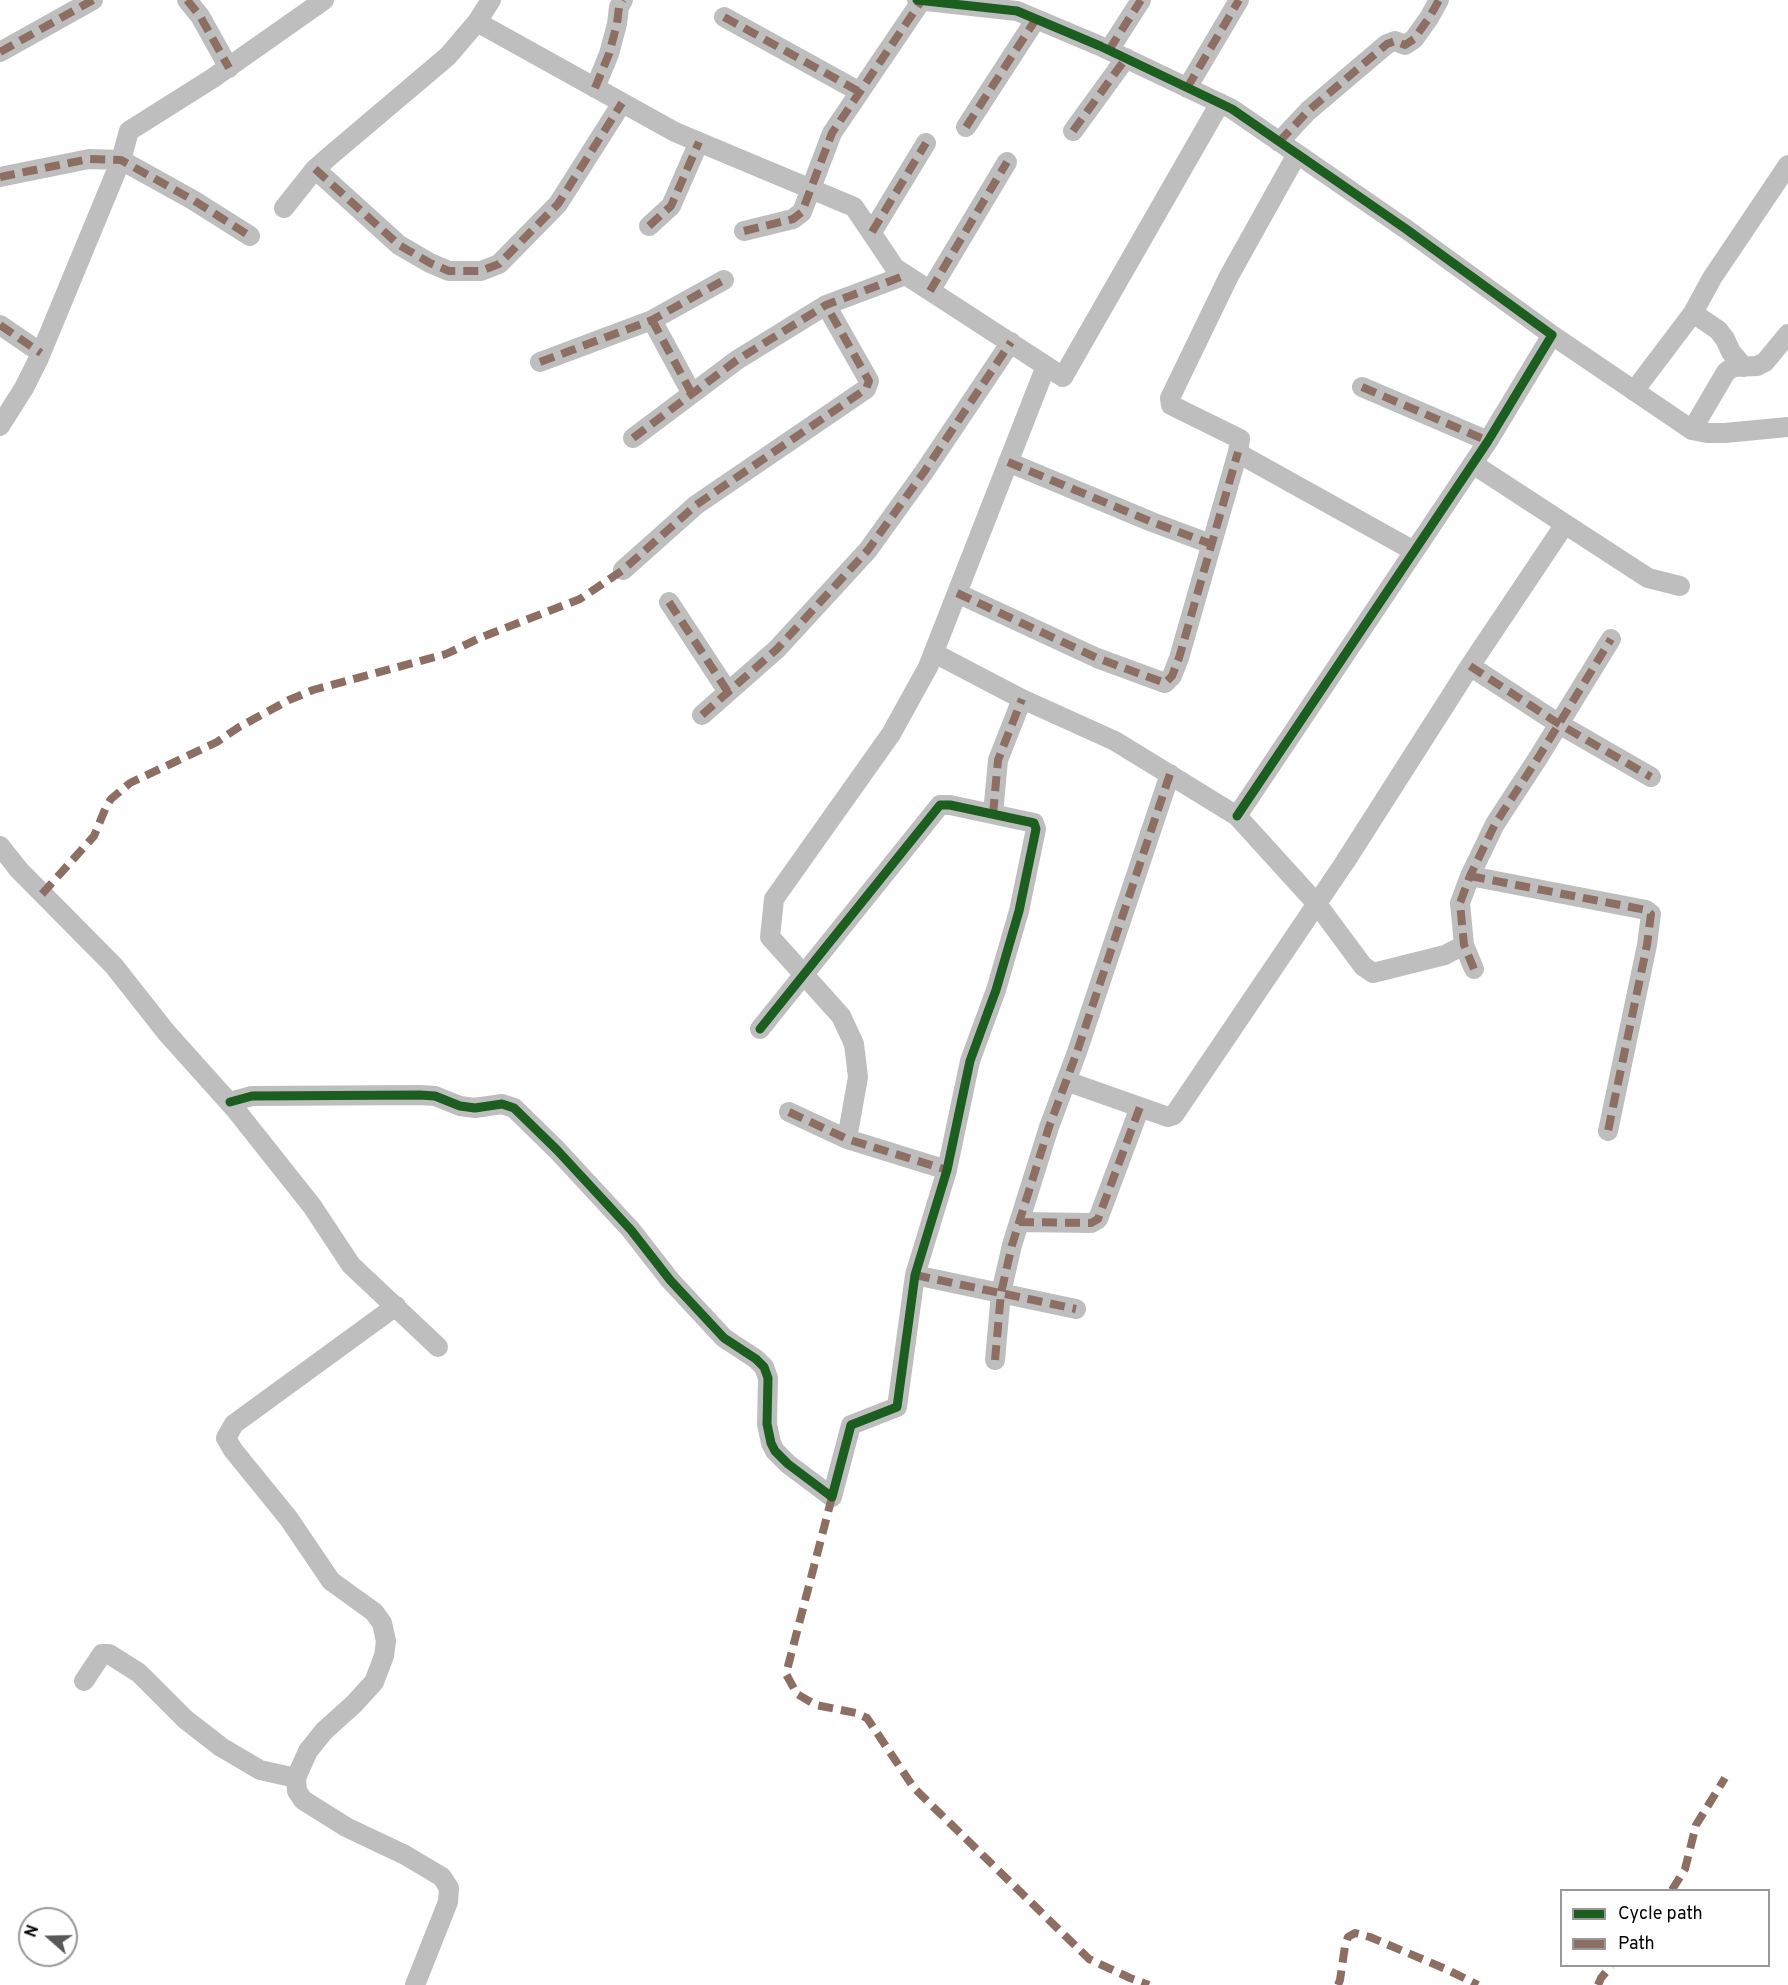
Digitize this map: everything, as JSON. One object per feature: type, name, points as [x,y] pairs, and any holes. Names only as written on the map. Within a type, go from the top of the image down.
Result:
[{"type":"street","points":[[0,52],[93,0]]},
{"type":"street","points":[[187,0],[200,16],[228,68]]},
{"type":"street","points":[[0,426],[24,388],[41,353],[122,156],[129,131],[228,68],[324,0]]},
{"type":"street","points":[[284,208],[315,169],[448,56],[477,22],[491,0]]},
{"type":"street","points":[[595,88],[609,54],[619,7],[623,0]]},
{"type":"street","points":[[1073,131],[1118,54],[1141,0]]},
{"type":"street","points":[[1187,88],[1239,0]]},
{"type":"street","points":[[1278,142],[1308,111],[1387,44],[1395,42],[1404,45],[1414,39],[1430,18],[1439,0]]},
{"type":"street","points":[[744,231],[793,219],[802,212],[832,134],[920,1],[972,3],[1017,11],[1118,54],[1232,109],[1406,229],[1552,335],[1692,430],[1725,433],[1788,427]]},
{"type":"street","points":[[724,17],[860,92]]},
{"type":"street","points":[[966,127],[1036,19]]},
{"type":"street","points":[[477,22],[675,132],[854,207],[894,268],[1063,377],[1220,103]]},
{"type":"street","points":[[315,169],[399,244],[430,263],[449,271],[481,271],[499,264],[558,204],[622,103]]},
{"type":"street","points":[[649,226],[670,206],[699,142]]},
{"type":"street","points":[[872,232],[926,143]]},
{"type":"street","points":[[957,593],[1097,658],[1165,683],[1173,676],[1240,439],[1172,405],[1170,398],[1229,276],[1297,154]]},
{"type":"street","points":[[0,177],[89,159],[122,156],[250,236]]},
{"type":"street","points":[[930,291],[1007,162]]},
{"type":"street","points":[[1634,391],[1694,313],[1712,278],[1788,165]]},
{"type":"street","points":[[633,438],[737,360],[826,304],[906,275]]},
{"type":"street","points":[[540,362],[652,320],[724,280]]},
{"type":"street","points":[[623,570],[696,505],[866,389],[869,381],[826,304]]},
{"type":"street","points":[[1694,313],[1718,330],[1731,352],[1744,367]]},
{"type":"street","points":[[652,320],[692,394]]},
{"type":"street","points":[[0,325],[41,353]]},
{"type":"street","points":[[1692,430],[1726,372],[1733,367],[1757,366],[1765,362],[1788,334]]},
{"type":"street","points":[[1237,816],[1473,464],[1552,335]]},
{"type":"street","points":[[702,715],[777,649],[868,550],[924,472],[1011,342]]},
{"type":"street","points":[[847,1139],[858,1077],[854,1044],[841,1016],[770,937],[770,920],[774,900],[891,734],[928,667],[1046,366]]},
{"type":"street","points":[[1362,387],[1488,441]]},
{"type":"street","points":[[1238,452],[1414,550]]},
{"type":"street","points":[[1008,462],[1211,544]]},
{"type":"street","points":[[1473,464],[1648,578],[1680,586]]},
{"type":"street","points":[[1066,1081],[1168,1117],[1174,1115],[1317,904],[1470,666],[1565,524]]},
{"type":"street","points":[[669,602],[728,692]]},
{"type":"street","points":[[1474,969],[1464,945],[1460,903],[1470,876],[1495,824],[1611,639]]},
{"type":"street","points":[[934,652],[1022,699],[1115,741],[1237,816],[1317,904],[1363,966],[1373,972],[1445,955],[1464,945]]},
{"type":"street","points":[[1470,666],[1559,724],[1651,777]]},
{"type":"street","points":[[993,814],[998,760],[1022,699]]},
{"type":"street","points":[[995,1360],[1001,1293],[1012,1245],[1049,1127],[1170,774]]},
{"type":"street","points":[[230,1102],[252,1096],[420,1095],[435,1096],[460,1106],[475,1108],[502,1104],[514,1108],[557,1150],[631,1230],[670,1280],[724,1338],[764,1367],[768,1378],[767,1424],[775,1451],[788,1464],[832,1497],[851,1425],[897,1407],[915,1275],[947,1170],[970,1061],[996,990],[1019,911],[1036,829],[1034,823],[950,805],[940,805],[760,1029]]},
{"type":"street","points":[[0,846],[10,871],[114,966],[166,1032],[230,1102],[312,1206],[351,1265],[438,1347]]},
{"type":"street","points":[[1470,876],[1646,910],[1651,914],[1647,945],[1608,1131]]},
{"type":"street","points":[[1019,1222],[1091,1222],[1098,1219],[1140,1107]]},
{"type":"street","points":[[789,1112],[847,1139],[947,1170]]},
{"type":"street","points":[[915,1275],[1076,1309]]},
{"type":"street","points":[[396,1306],[234,1424],[226,1438],[233,1450],[289,1519],[331,1581],[374,1612],[382,1623],[386,1641],[384,1656],[374,1682],[324,1731],[308,1751],[296,1778],[297,1791],[303,1800],[346,1827],[405,1855],[442,1877],[449,1888],[448,1902],[415,1985]]},
{"type":"street","points":[[84,1681],[102,1654],[109,1653],[139,1673],[185,1719],[220,1747],[260,1770],[296,1778]]},
{"type":"marked path","points":[[0,52],[93,0]]},
{"type":"marked path","points":[[187,0],[200,16],[229,68]]},
{"type":"marked path","points":[[595,88],[609,54],[619,7],[623,0]]},
{"type":"marked path","points":[[744,231],[793,219],[802,212],[832,133],[922,0]]},
{"type":"marked path","points":[[1109,50],[1141,0]]},
{"type":"marked path","points":[[1187,88],[1239,0]]},
{"type":"marked path","points":[[1279,142],[1308,111],[1387,44],[1395,41],[1405,45],[1414,39],[1439,0]]},
{"type":"marked path","points":[[724,17],[860,92]]},
{"type":"marked path","points":[[966,127],[1036,19]]},
{"type":"marked path","points":[[1073,131],[1126,58]]},
{"type":"marked path","points":[[315,169],[399,245],[449,271],[481,271],[499,264],[558,204],[622,103]]},
{"type":"marked path","points":[[649,226],[671,206],[699,142]]},
{"type":"marked path","points":[[872,232],[926,143]]},
{"type":"marked path","points":[[0,177],[89,159],[121,160],[193,200],[250,236]]},
{"type":"marked path","points":[[930,291],[1007,162]]},
{"type":"marked path","points":[[633,438],[737,360],[826,305],[906,275]]},
{"type":"marked path","points":[[540,362],[652,320],[724,280]]},
{"type":"marked path","points":[[42,894],[94,836],[111,799],[130,783],[217,742],[239,727],[313,690],[446,654],[482,637],[580,599],[623,570],[696,505],[866,389],[869,381],[826,305]]},
{"type":"marked path","points":[[652,320],[692,394]]},
{"type":"marked path","points":[[0,325],[41,353]]},
{"type":"marked path","points":[[702,715],[777,649],[868,550],[924,472],[1011,342]]},
{"type":"marked path","points":[[1362,387],[1488,441]]},
{"type":"marked path","points":[[957,593],[1097,658],[1165,683],[1172,676],[1179,658],[1238,452]]},
{"type":"marked path","points":[[1008,462],[1211,544]]},
{"type":"marked path","points":[[669,602],[728,692]]},
{"type":"marked path","points":[[1474,969],[1464,945],[1460,903],[1470,876],[1495,824],[1611,639]]},
{"type":"marked path","points":[[1470,666],[1559,724],[1651,777]]},
{"type":"marked path","points":[[993,814],[998,760],[1022,699]]},
{"type":"marked path","points":[[995,1360],[1001,1293],[1012,1245],[1049,1127],[1077,1052],[1170,774]]},
{"type":"marked path","points":[[1470,876],[1646,910],[1651,914],[1647,945],[1608,1131]]},
{"type":"marked path","points":[[1019,1222],[1091,1223],[1098,1219],[1140,1107]]},
{"type":"marked path","points":[[789,1112],[847,1139],[947,1170]]},
{"type":"marked path","points":[[915,1275],[1076,1309]]},
{"type":"marked path","points":[[832,1497],[786,1674],[797,1694],[816,1705],[856,1713],[867,1718],[914,1788],[1089,1959],[1149,1985]]},
{"type":"marked path","points":[[1673,1889],[1685,1869],[1696,1825],[1725,1778]]},
{"type":"marked path","points":[[1338,1985],[1345,1946],[1348,1937],[1355,1933],[1370,1937],[1478,1985]]},
{"type":"marked path","points":[[1598,1985],[1610,1967]]},
{"type":"cycle path","points":[[917,0],[1017,11],[1100,46],[1232,109],[1406,229],[1552,335],[1488,441],[1237,816]]},
{"type":"cycle path","points":[[230,1102],[252,1096],[420,1095],[435,1096],[460,1106],[475,1108],[502,1104],[514,1108],[557,1150],[631,1230],[670,1280],[724,1338],[764,1367],[768,1378],[767,1424],[775,1451],[788,1464],[832,1497],[851,1425],[897,1407],[915,1275],[947,1170],[970,1061],[996,990],[1019,911],[1036,829],[1034,823],[950,805],[940,805],[760,1029]]}]
